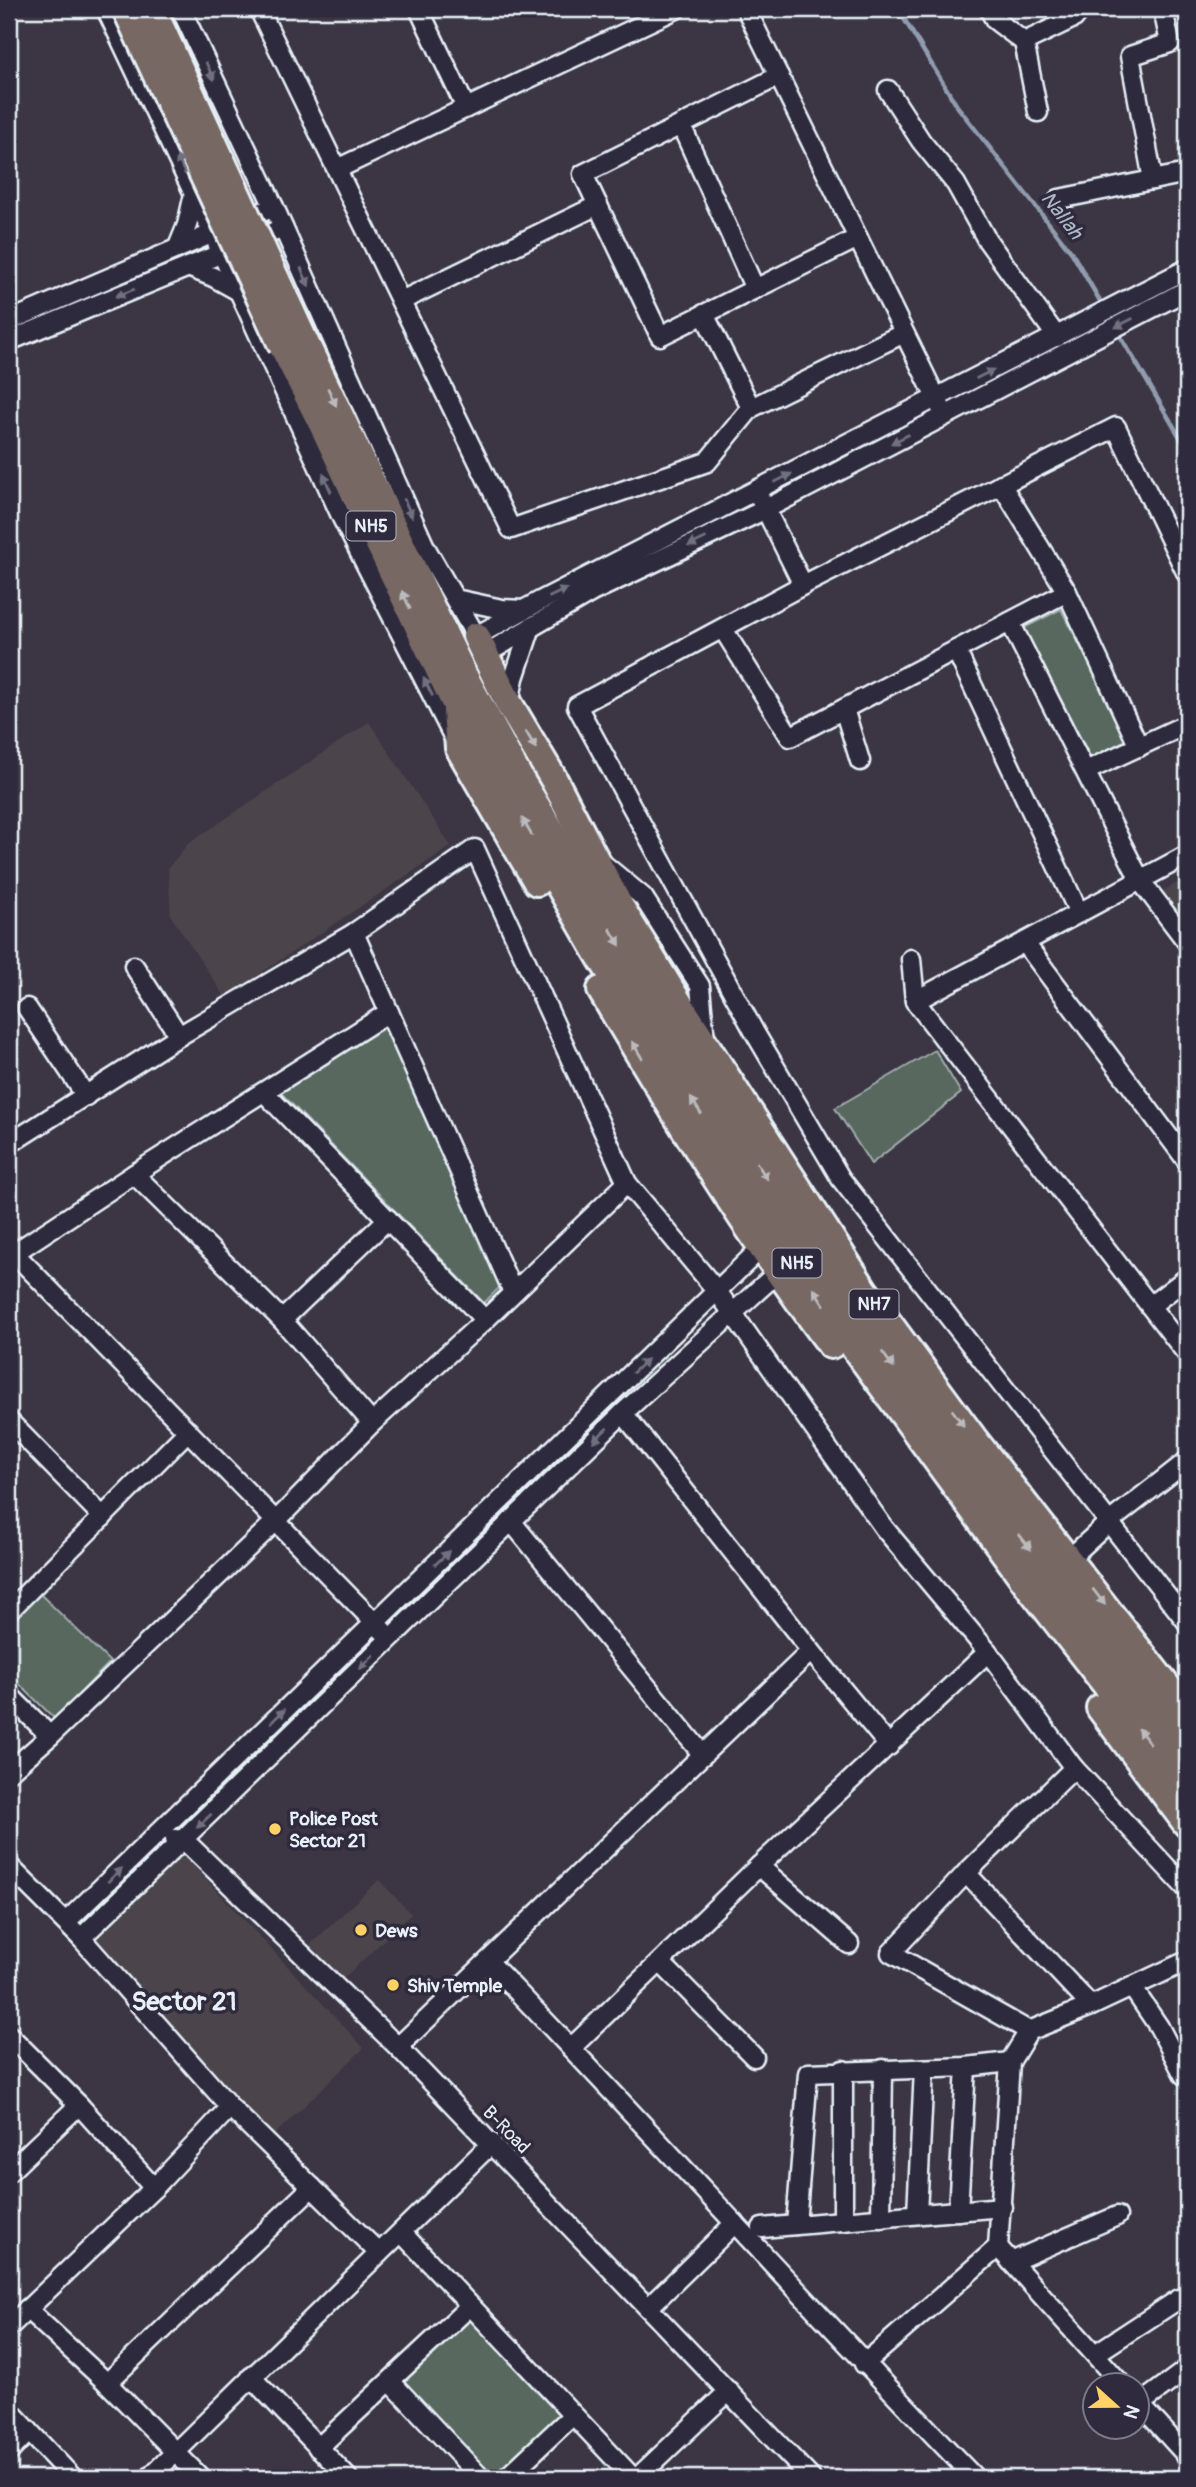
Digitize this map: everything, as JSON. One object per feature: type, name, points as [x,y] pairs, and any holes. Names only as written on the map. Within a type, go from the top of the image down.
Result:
[{"type":"highway","name":"NH5","points":[[126,9],[464,676],[521,781],[592,868],[848,1304],[950,1446],[1121,1645],[1187,1747]]},
{"type":"highway","name":"NH5","points":[[152,9],[293,341],[312,425],[456,706],[601,958],[830,1313],[1031,1589],[1087,1676],[1187,1788]]},
{"type":"highway","points":[[482,645],[509,704],[553,778],[592,868]]},
{"type":"highway","points":[[456,706],[459,748],[684,1130],[777,1273],[1087,1676],[1187,1824]]},
{"type":"highway","name":"NH7","points":[[697,1044],[864,1290],[973,1438],[1069,1559],[1121,1645],[1187,1712]]},
{"type":"street","points":[[106,9],[240,292],[312,425],[342,518],[459,748]]},
{"type":"street","points":[[181,9],[284,228],[425,547],[482,645],[757,492],[1187,269]]},
{"type":"street","points":[[259,9],[511,529],[707,462],[751,408],[904,333]]},
{"type":"street","points":[[419,9],[466,108]]},
{"type":"street","points":[[337,169],[676,9]]},
{"type":"street","points":[[746,9],[944,416]]},
{"type":"street","points":[[989,9],[995,20],[1024,42],[1038,112]]},
{"type":"street","points":[[1024,42],[1074,18],[1081,9]]},
{"type":"street","points":[[1153,180],[1130,56],[1170,43],[1163,9]]},
{"type":"street","points":[[779,76],[583,174],[660,336],[858,238]]},
{"type":"street","points":[[888,90],[921,141],[956,184],[987,240],[1057,337]]},
{"type":"street","points":[[681,125],[754,289]]},
{"type":"street","points":[[1059,199],[1187,173]]},
{"type":"street","points":[[178,247],[187,225],[194,194]]},
{"type":"street","points":[[401,301],[598,205]]},
{"type":"street","points":[[11,327],[178,247],[274,207]]},
{"type":"street","points":[[11,327],[188,267],[284,228]]},
{"type":"street","points":[[188,267],[240,292]]},
{"type":"street","points":[[455,599],[502,609],[528,619],[592,592],[766,509],[1187,290]]},
{"type":"street","points":[[704,314],[751,408]]},
{"type":"street","points":[[1187,574],[1116,426],[803,585],[577,706],[755,1033],[841,1179],[1187,1622]]},
{"type":"street","points":[[1001,484],[1067,592],[1139,747]]},
{"type":"street","points":[[757,492],[803,585]]},
{"type":"street","points":[[723,629],[790,737],[1067,592]]},
{"type":"street","points":[[509,704],[528,619]]},
{"type":"street","points":[[1010,622],[1140,880],[1187,942]]},
{"type":"street","points":[[956,650],[1079,913]]},
{"type":"street","points":[[844,709],[860,761]]},
{"type":"street","points":[[1086,771],[1187,724]]},
{"type":"street","points":[[9,1144],[179,1035],[354,933],[475,849],[627,1183],[717,1291],[884,1528],[988,1652],[1074,1768],[1187,1889]]},
{"type":"street","points":[[915,1001],[1187,855]]},
{"type":"street","points":[[592,868],[643,897],[700,986],[697,1044]]},
{"type":"street","points":[[354,933],[513,1292]]},
{"type":"street","points":[[1025,943],[1187,1160]]},
{"type":"street","points":[[911,958],[915,1001],[1187,1354]]},
{"type":"street","points":[[134,966],[179,1035]]},
{"type":"street","points":[[27,1008],[86,1096]]},
{"type":"street","points":[[389,1012],[12,1251],[390,1639]]},
{"type":"street","points":[[264,1092],[485,1320]]},
{"type":"street","points":[[134,1174],[282,1320],[372,1423]]},
{"type":"street","points":[[9,1772],[276,1521],[372,1423],[485,1320],[627,1183]]},
{"type":"street","points":[[282,1320],[388,1219]]},
{"type":"street","points":[[66,1922],[761,1248]]},
{"type":"street","points":[[81,1938],[626,1410],[777,1273]]},
{"type":"street","points":[[1150,1306],[1187,1278]]},
{"type":"street","points":[[614,1391],[811,1651],[889,1746]]},
{"type":"street","points":[[10,1426],[103,1517]]},
{"type":"street","points":[[9,1611],[188,1431]]},
{"type":"street","points":[[1069,1559],[1108,1523],[1187,1461]]},
{"type":"street","points":[[511,1521],[703,1755]]},
{"type":"street","points":[[398,2047],[811,1651]]},
{"type":"street","points":[[571,2048],[759,1866],[988,1652]]},
{"type":"street","points":[[9,1695],[50,1736]]},
{"type":"street","points":[[1029,2031],[891,1953],[966,1873],[1074,1768]]},
{"type":"street","points":[[154,1837],[184,1840]]},
{"type":"street","name":"B-Road","points":[[184,1840],[398,2047],[492,2143],[729,2391],[806,2476]]},
{"type":"street","points":[[9,1866],[81,1938],[230,2107],[379,2253]]},
{"type":"street","points":[[759,1866],[849,1944]]},
{"type":"street","points":[[966,1873],[1091,2006]]},
{"type":"street","points":[[488,1961],[735,2223],[965,2475]]},
{"type":"street","points":[[863,2364],[998,2247],[1010,2062],[1029,2031],[1091,2006],[1187,1961]]},
{"type":"street","points":[[661,1963],[754,2057]]},
{"type":"street","points":[[1132,1987],[1187,2076]]},
{"type":"street","points":[[9,2037],[79,2105],[154,2188]]},
{"type":"street","points":[[796,2225],[808,2073],[965,2067],[1010,2062]]},
{"type":"street","points":[[958,2211],[965,2067]]},
{"type":"street","points":[[881,2218],[883,2069]]},
{"type":"street","points":[[917,2214],[924,2069]]},
{"type":"street","points":[[843,2221],[844,2070]]},
{"type":"street","points":[[9,2172],[79,2105]]},
{"type":"street","points":[[9,2327],[154,2188],[230,2107]]},
{"type":"street","points":[[149,2478],[492,2143]]},
{"type":"street","points":[[107,2383],[312,2187]]},
{"type":"street","points":[[762,2228],[1002,2207]]},
{"type":"street","points":[[1011,2262],[1117,2216]]},
{"type":"street","points":[[649,2307],[735,2223]]},
{"type":"street","points":[[401,2232],[635,2478],[729,2391]]},
{"type":"street","points":[[998,2247],[1111,2372]]},
{"type":"street","points":[[1095,2354],[1179,2299],[1187,2301]]},
{"type":"street","points":[[318,2448],[470,2306]]},
{"type":"street","points":[[27,2309],[107,2383],[201,2478]]},
{"type":"street","points":[[1150,2394],[1187,2369]]},
{"type":"street","points":[[251,2377],[348,2478]]},
{"type":"street","points":[[390,2381],[481,2478]]},
{"type":"street","points":[[9,2410],[73,2478]]},
{"type":"street","points":[[506,2478],[573,2415]]},
{"type":"street","points":[[1150,2415],[1187,2456]]},
{"type":"street","points":[[9,2452],[29,2431]]},
{"type":"shaded area","points":[[369,722],[451,846],[225,997],[171,916],[168,868],[188,844]]},
{"type":"shaded area","points":[[1187,878],[1187,927],[1161,892]]},
{"type":"shaded area","points":[[172,1857],[185,1857],[364,2048],[272,2137],[87,1939]]},
{"type":"shaded area","name":"Dews","points":[[379,1880],[411,1914],[343,1979],[310,1945]]},
{"type":"green space","points":[[1061,609],[1128,739],[1091,758],[1024,628]]},
{"type":"green space","points":[[387,1025],[501,1286],[484,1303],[281,1093]]},
{"type":"green space","points":[[935,1050],[961,1093],[871,1164],[835,1108]]},
{"type":"green space","points":[[38,1592],[110,1662],[55,1719],[9,1674],[9,1622]]},
{"type":"green space","points":[[469,2315],[562,2416],[494,2478],[491,2478],[400,2378]]},
{"type":"waterway","name":"Nallah","points":[[898,9],[957,106],[1072,253],[1103,306]]},
{"type":"waterway","name":"Nallah","points":[[1118,332],[1187,449]]},
{"type":"place","name":"Police Post Sector 21","points":[[275,1829]]},
{"type":"place","name":"Dews","points":[[361,1930]]},
{"type":"place","name":"Shiv Temple","points":[[393,1985]]},
{"type":"district","name":"Sector 21","points":[[184,2001]]}]
